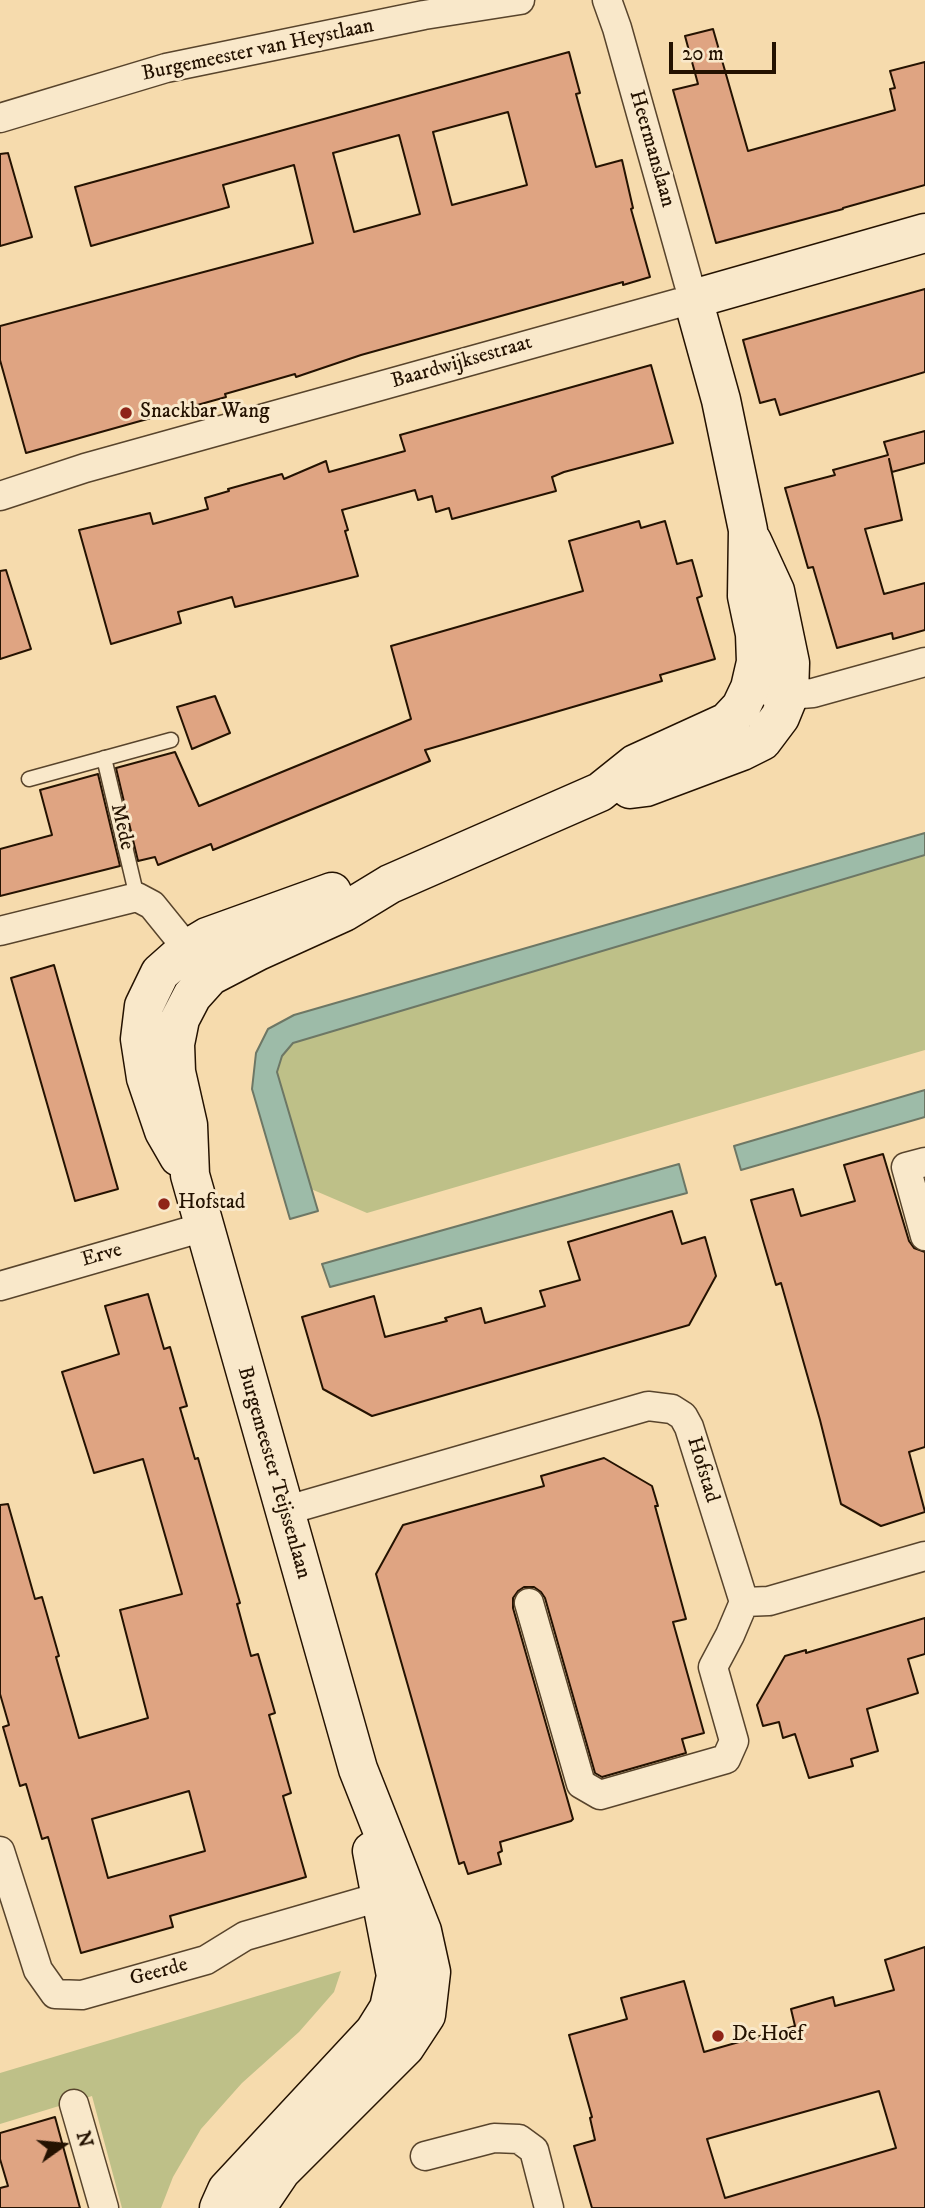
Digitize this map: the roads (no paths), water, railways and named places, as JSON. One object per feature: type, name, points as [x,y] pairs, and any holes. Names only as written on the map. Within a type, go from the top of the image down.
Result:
[{"type":"street","name":"Burgemeester van Heystlaan","points":[[0,118],[166,68],[424,15],[520,0]]},
{"type":"street","name":"Heermanslaan","points":[[607,0],[693,299]]},
{"type":"street","name":"Baardwijksestraat","points":[[0,496],[85,468],[925,233]]},
{"type":"street","name":"Burgemeester Teijssenlaan","points":[[600,792],[646,787],[762,741],[780,717],[789,695],[790,663],[778,601],[748,530],[721,400],[693,299]]},
{"type":"street","name":"Burgemeester Teijssenlaan","points":[[219,2208],[227,2190],[374,2032],[389,2007],[396,1976],[391,1941],[393,1893],[190,1175],[164,1131],[146,1078],[140,1039],[144,1006],[160,973],[199,963],[207,937],[335,891],[390,884],[600,792],[635,764],[727,722],[741,707],[751,688],[756,662],[755,634],[747,596],[748,530]]},
{"type":"street","points":[[751,688],[789,695],[813,693],[925,662]]},
{"type":"street","points":[[0,931],[137,897],[152,905],[199,963]]},
{"type":"street","points":[[925,1161],[906,1167],[925,1236]]},
{"type":"street","name":"Erve","points":[[0,1286],[204,1227]]},
{"type":"street","name":"Hofstad","points":[[284,1511],[648,1406],[661,1406],[683,1416],[689,1427],[744,1602]]},
{"type":"street","points":[[529,1603],[581,1784],[600,1795],[726,1759],[734,1741],[713,1667],[744,1602],[769,1601],[925,1556]]},
{"type":"street","name":"Geerde","points":[[0,1851],[38,1970],[55,1994],[82,1995],[206,1961],[245,1936],[393,1893]]},
{"type":"street","name":"Burgemeester Teijssenlaan","points":[[256,2208],[281,2171],[405,2047],[426,2015],[431,1972],[422,1931],[393,1893]]},
{"type":"street","points":[[75,2104],[104,2208]]},
{"type":"street","points":[[425,2156],[494,2138],[519,2139],[534,2150],[549,2208]]},
{"type":"lane","points":[[29,779],[171,740]]},
{"type":"lane","name":"Mede","points":[[104,758],[137,897]]},
{"type":"place","name":"Snackbar Wang","points":[[126,413]]},
{"type":"place","name":"Hofstad","points":[[164,1204]]},
{"type":"place","name":"De Hoef","points":[[718,2036]]}]
